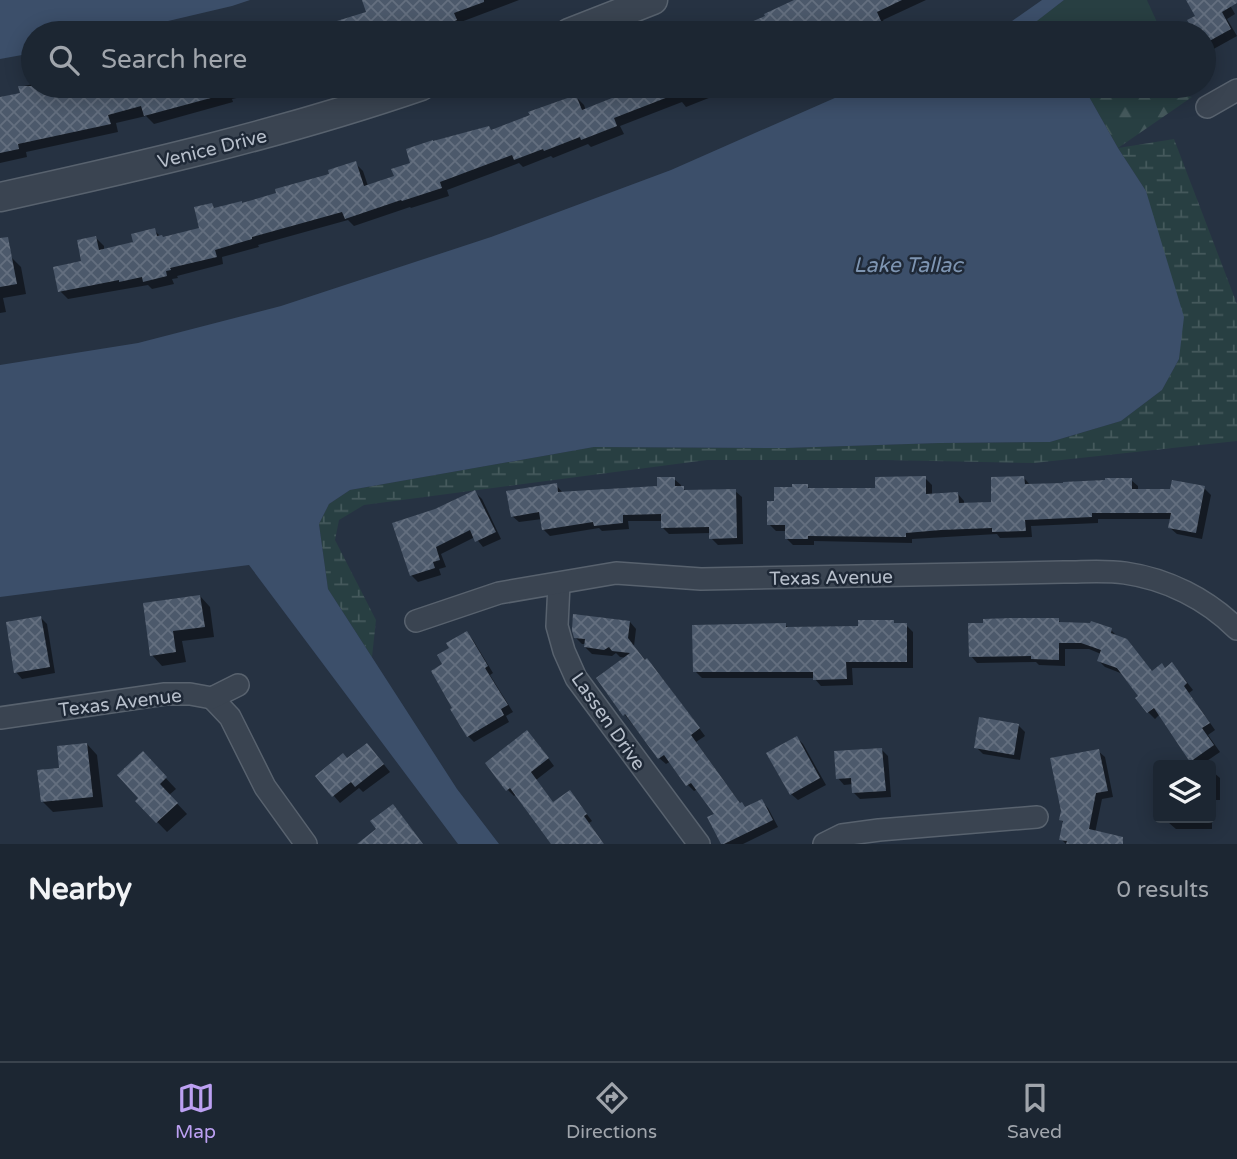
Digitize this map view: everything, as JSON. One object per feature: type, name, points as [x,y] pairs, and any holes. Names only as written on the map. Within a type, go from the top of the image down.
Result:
[{"type":"street","points":[[600,21],[653,0]]},
{"type":"street","points":[[1207,107],[1237,90]]},
{"type":"street","name":"Venice Drive","points":[[0,197],[141,166],[282,130],[383,98]]},
{"type":"street","name":"Texas Avenue","points":[[416,621],[499,593],[616,573],[712,579],[1124,572],[1163,582],[1199,599],[1237,629]]},
{"type":"street","name":"Lassen Drive","points":[[559,584],[557,626],[576,678],[699,844]]},
{"type":"street","points":[[238,685],[212,698],[230,717],[265,788],[306,844]]},
{"type":"street","name":"Texas Avenue","points":[[0,718],[165,694],[190,694],[212,698]]},
{"type":"street","points":[[824,844],[842,835],[879,830],[1037,817]]},
{"type":"green space","points":[[1064,0],[1147,0],[1157,21],[1036,21]]},
{"type":"green space","points":[[1090,98],[1191,98],[1118,148]]},
{"type":"green space","points":[[1174,139],[1237,304],[1237,441],[1034,463],[707,460],[364,505],[339,520],[335,540],[376,620],[372,657],[328,589],[319,524],[329,504],[350,490],[594,447],[786,448],[1050,442],[1121,421],[1162,390],[1179,359],[1146,191],[1118,148]]},
{"type":"water","points":[[0,0],[250,0],[168,21],[21,21],[21,55],[0,59]]},
{"type":"water","points":[[1042,0],[1064,0],[1037,21],[1012,21]]},
{"type":"water","name":"Lake Tallac","points":[[835,98],[1090,98],[1146,191],[1184,317],[1179,359],[1162,390],[1121,421],[1050,442],[786,448],[594,447],[350,490],[329,504],[319,524],[328,589],[457,789],[499,844],[458,844],[249,565],[0,597],[0,365],[138,343],[281,306],[491,237],[671,170]]},
{"type":"building","points":[[362,0],[484,0],[454,13],[457,20],[455,21],[337,21],[366,12]]},
{"type":"building","points":[[794,0],[902,0],[877,12],[881,21],[753,21],[765,16],[764,14]]},
{"type":"building","points":[[1186,0],[1237,0],[1237,3],[1222,12],[1231,29],[1216,37],[1216,21],[1187,20],[1195,16]]},
{"type":"building","points":[[18,86],[21,86],[21,98],[211,98],[144,116],[141,106],[108,115],[111,124],[18,144],[19,149],[0,153],[0,97],[20,93]]},
{"type":"building","points":[[568,98],[577,98],[582,110],[612,98],[666,98],[614,118],[617,126],[514,160],[512,155],[440,182],[442,188],[402,201],[345,219],[342,212],[252,237],[215,250],[217,257],[170,268],[171,270],[166,271],[167,276],[143,282],[142,277],[119,280],[58,292],[53,267],[81,261],[77,240],[96,236],[99,250],[133,242],[131,234],[155,228],[157,236],[163,237],[199,228],[194,207],[212,203],[214,208],[242,203],[276,193],[275,189],[329,174],[328,170],[356,161],[364,186],[394,176],[391,169],[410,163],[406,149],[489,126],[491,130],[530,115],[528,112]]},
{"type":"building","points":[[8,237],[17,284],[0,287],[0,238]]},
{"type":"building","points":[[926,476],[926,494],[958,492],[959,503],[991,502],[991,477],[1024,476],[1025,484],[1132,478],[1132,489],[1170,489],[1172,480],[1205,486],[1196,533],[1168,528],[1171,513],[1092,513],[1092,517],[1025,520],[1026,531],[992,532],[992,528],[941,530],[906,533],[906,537],[808,536],[808,539],[785,539],[785,525],[767,525],[767,501],[774,501],[774,487],[808,484],[808,488],[875,488],[875,477]]},
{"type":"building","points":[[657,477],[675,477],[675,486],[684,486],[684,490],[736,489],[737,538],[709,539],[709,527],[661,528],[661,514],[623,515],[623,523],[594,526],[593,522],[542,530],[539,512],[511,517],[506,491],[557,483],[558,492],[657,486]]},
{"type":"building","points":[[475,490],[496,532],[475,542],[470,530],[436,547],[440,560],[433,562],[435,568],[410,576],[392,523],[435,509]]},
{"type":"building","points":[[200,595],[205,627],[173,631],[176,652],[150,656],[143,603]]},
{"type":"building","points":[[573,614],[630,621],[628,638],[645,660],[647,658],[700,728],[691,735],[740,803],[745,807],[762,799],[773,820],[721,844],[707,817],[714,814],[691,783],[686,786],[664,755],[658,759],[596,678],[630,653],[612,651],[609,647],[604,650],[584,647],[585,639],[574,638]]},
{"type":"building","points":[[41,616],[50,667],[14,673],[6,622]]},
{"type":"building","points":[[1059,618],[1059,622],[1091,621],[1112,628],[1111,633],[1127,639],[1152,671],[1162,663],[1165,668],[1172,662],[1187,683],[1184,686],[1210,723],[1202,728],[1214,745],[1193,760],[1189,760],[1154,708],[1147,713],[1117,668],[1097,661],[1101,650],[1081,643],[1059,643],[1059,660],[1031,659],[1031,656],[969,657],[968,623],[983,623],[983,619]]},
{"type":"building","points":[[858,620],[894,620],[894,623],[907,623],[907,662],[846,662],[847,679],[813,680],[813,672],[693,672],[692,625],[786,623],[786,627],[858,626]]},
{"type":"building","points":[[467,631],[488,666],[485,668],[508,705],[501,709],[504,715],[467,737],[431,671],[442,664],[437,655],[449,648],[446,643]]},
{"type":"building","points":[[979,717],[1019,724],[1014,755],[974,748]]},
{"type":"building","points":[[527,730],[549,758],[531,772],[553,802],[570,790],[604,844],[551,844],[510,788],[506,791],[485,763]]},
{"type":"building","points":[[797,736],[820,778],[790,795],[766,753]]},
{"type":"building","points":[[87,743],[93,797],[41,802],[37,770],[59,768],[57,746]]},
{"type":"building","points":[[367,743],[384,764],[355,787],[351,782],[332,797],[315,776],[343,753],[347,758]]},
{"type":"building","points":[[882,748],[886,791],[852,793],[851,778],[836,779],[834,751]]},
{"type":"building","points":[[1099,749],[1108,791],[1096,793],[1089,829],[1123,837],[1123,844],[1066,844],[1067,841],[1059,840],[1063,821],[1059,820],[1061,811],[1050,758]]},
{"type":"building","points":[[143,751],[167,777],[160,784],[178,803],[156,823],[135,801],[138,798],[117,775]]},
{"type":"building","points":[[393,804],[423,844],[357,844],[376,829],[370,821]]}]
